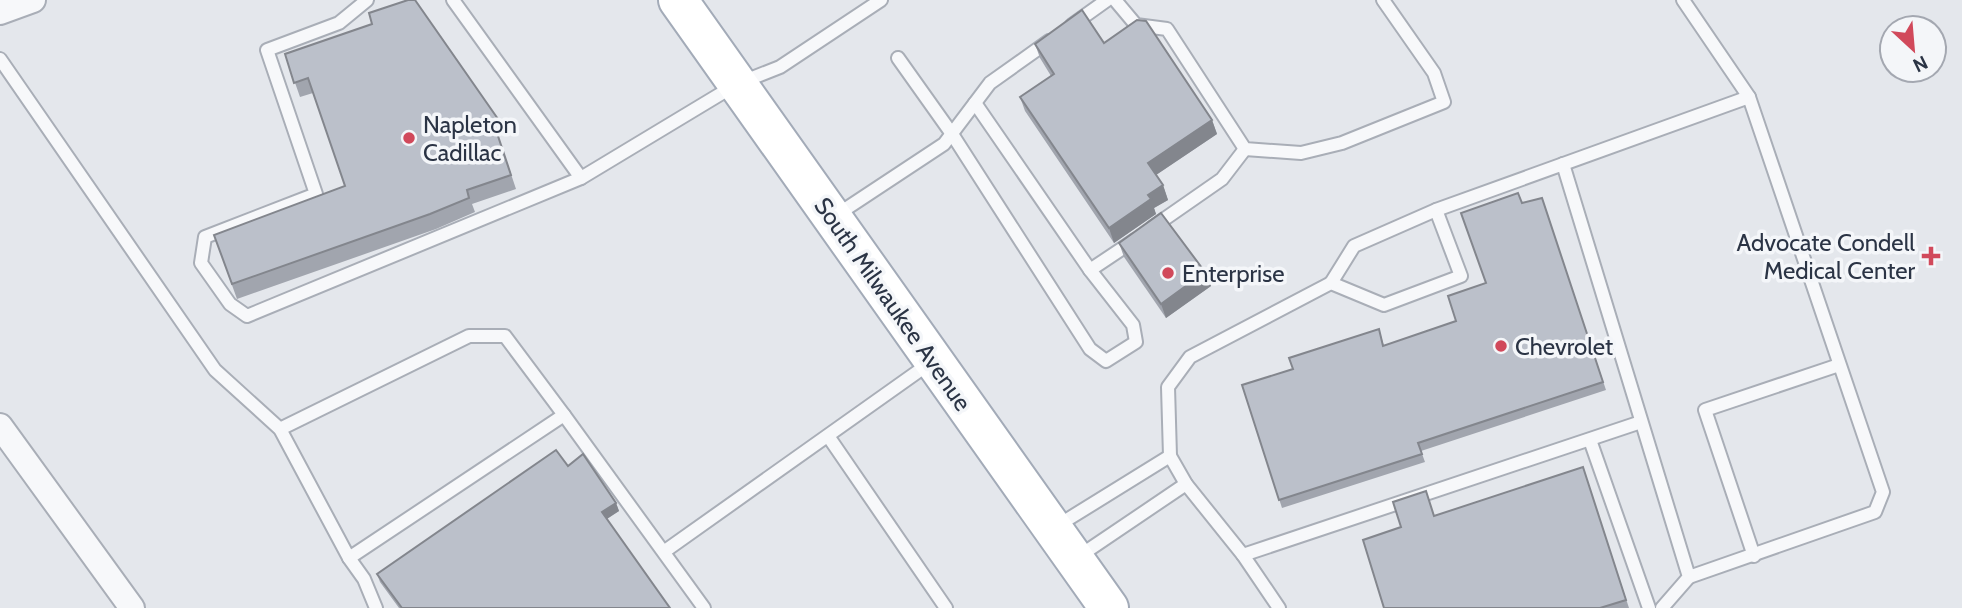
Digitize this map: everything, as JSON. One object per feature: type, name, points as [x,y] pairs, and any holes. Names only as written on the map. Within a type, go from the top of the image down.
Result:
[{"type":"main road","name":"South Milwaukee Avenue","points":[[678,0],[1109,608]]},
{"type":"street","points":[[0,12],[33,0]]},
{"type":"street","points":[[0,426],[132,608]]},
{"type":"lane","points":[[367,0],[339,23],[267,50],[316,194],[205,237],[201,263],[230,304],[247,316],[580,178],[737,84],[780,67],[881,0]]},
{"type":"lane","points":[[453,0],[580,178]]},
{"type":"lane","points":[[853,0],[861,13]]},
{"type":"lane","points":[[832,218],[944,144],[990,83],[1107,0]]},
{"type":"lane","points":[[1115,0],[1136,25],[1167,29],[1245,149]]},
{"type":"lane","points":[[1245,149],[1301,153],[1342,144],[1444,102],[1434,73],[1383,0]]},
{"type":"lane","points":[[1662,608],[1689,577],[1875,512],[1883,492],[1749,97],[1683,0]]},
{"type":"lane","points":[[898,58],[952,134],[1090,349],[1106,361],[1136,342],[1133,325],[1090,270],[975,103]]},
{"type":"lane","points":[[0,59],[215,370],[280,429],[349,558],[364,579],[376,608]]},
{"type":"lane","points":[[1279,608],[1243,555],[1186,484],[1170,456],[1168,387],[1190,357],[1331,283],[1354,246],[1436,210],[1749,97]]},
{"type":"lane","points":[[1090,270],[1222,179],[1245,149]]},
{"type":"lane","points":[[1563,164],[1689,577]]},
{"type":"lane","points":[[1331,283],[1384,305],[1461,276],[1436,210]]},
{"type":"lane","points":[[280,429],[469,336],[505,336],[665,551],[704,608]]},
{"type":"lane","points":[[665,551],[933,360]]},
{"type":"lane","points":[[1754,556],[1705,410],[1839,365]]},
{"type":"lane","points":[[349,558],[564,415]]},
{"type":"lane","points":[[1243,555],[1641,422]]},
{"type":"lane","points":[[828,436],[940,606]]},
{"type":"lane","points":[[1590,440],[1649,608]]},
{"type":"lane","points":[[1052,529],[1170,456]]},
{"type":"lane","points":[[1075,559],[1186,484]]},
{"type":"building","name":"Napleton Cadillac","points":[[415,0],[498,119],[493,121],[511,175],[467,190],[469,198],[430,214],[232,284],[214,235],[345,186],[308,78],[294,83],[285,54],[372,24],[369,13]]},
{"type":"building","points":[[1082,10],[1104,43],[1137,20],[1146,21],[1212,120],[1148,163],[1163,185],[1148,195],[1151,199],[1109,228],[1020,97],[1054,74],[1035,44]]},
{"type":"building","name":"Chevrolet","points":[[1518,193],[1522,203],[1542,198],[1603,382],[1418,443],[1422,454],[1279,500],[1242,385],[1293,369],[1289,358],[1379,329],[1383,346],[1456,321],[1448,296],[1486,283],[1461,213]]},
{"type":"building","name":"Enterprise","points":[[1161,213],[1205,272],[1161,304],[1119,243]]},
{"type":"building","points":[[556,450],[568,466],[583,454],[616,503],[602,512],[670,608],[402,608],[377,574]]},
{"type":"building","points":[[1583,467],[1626,600],[1600,608],[1384,608],[1363,540],[1401,527],[1393,502],[1426,491],[1434,516]]},
{"type":"place","name":"Napleton Cadillac","points":[[409,138]]},
{"type":"place","name":"Advocate Condell Medical Center","points":[[1931,256]]},
{"type":"place","name":"Enterprise","points":[[1168,273]]},
{"type":"place","name":"Chevrolet","points":[[1501,346]]}]
